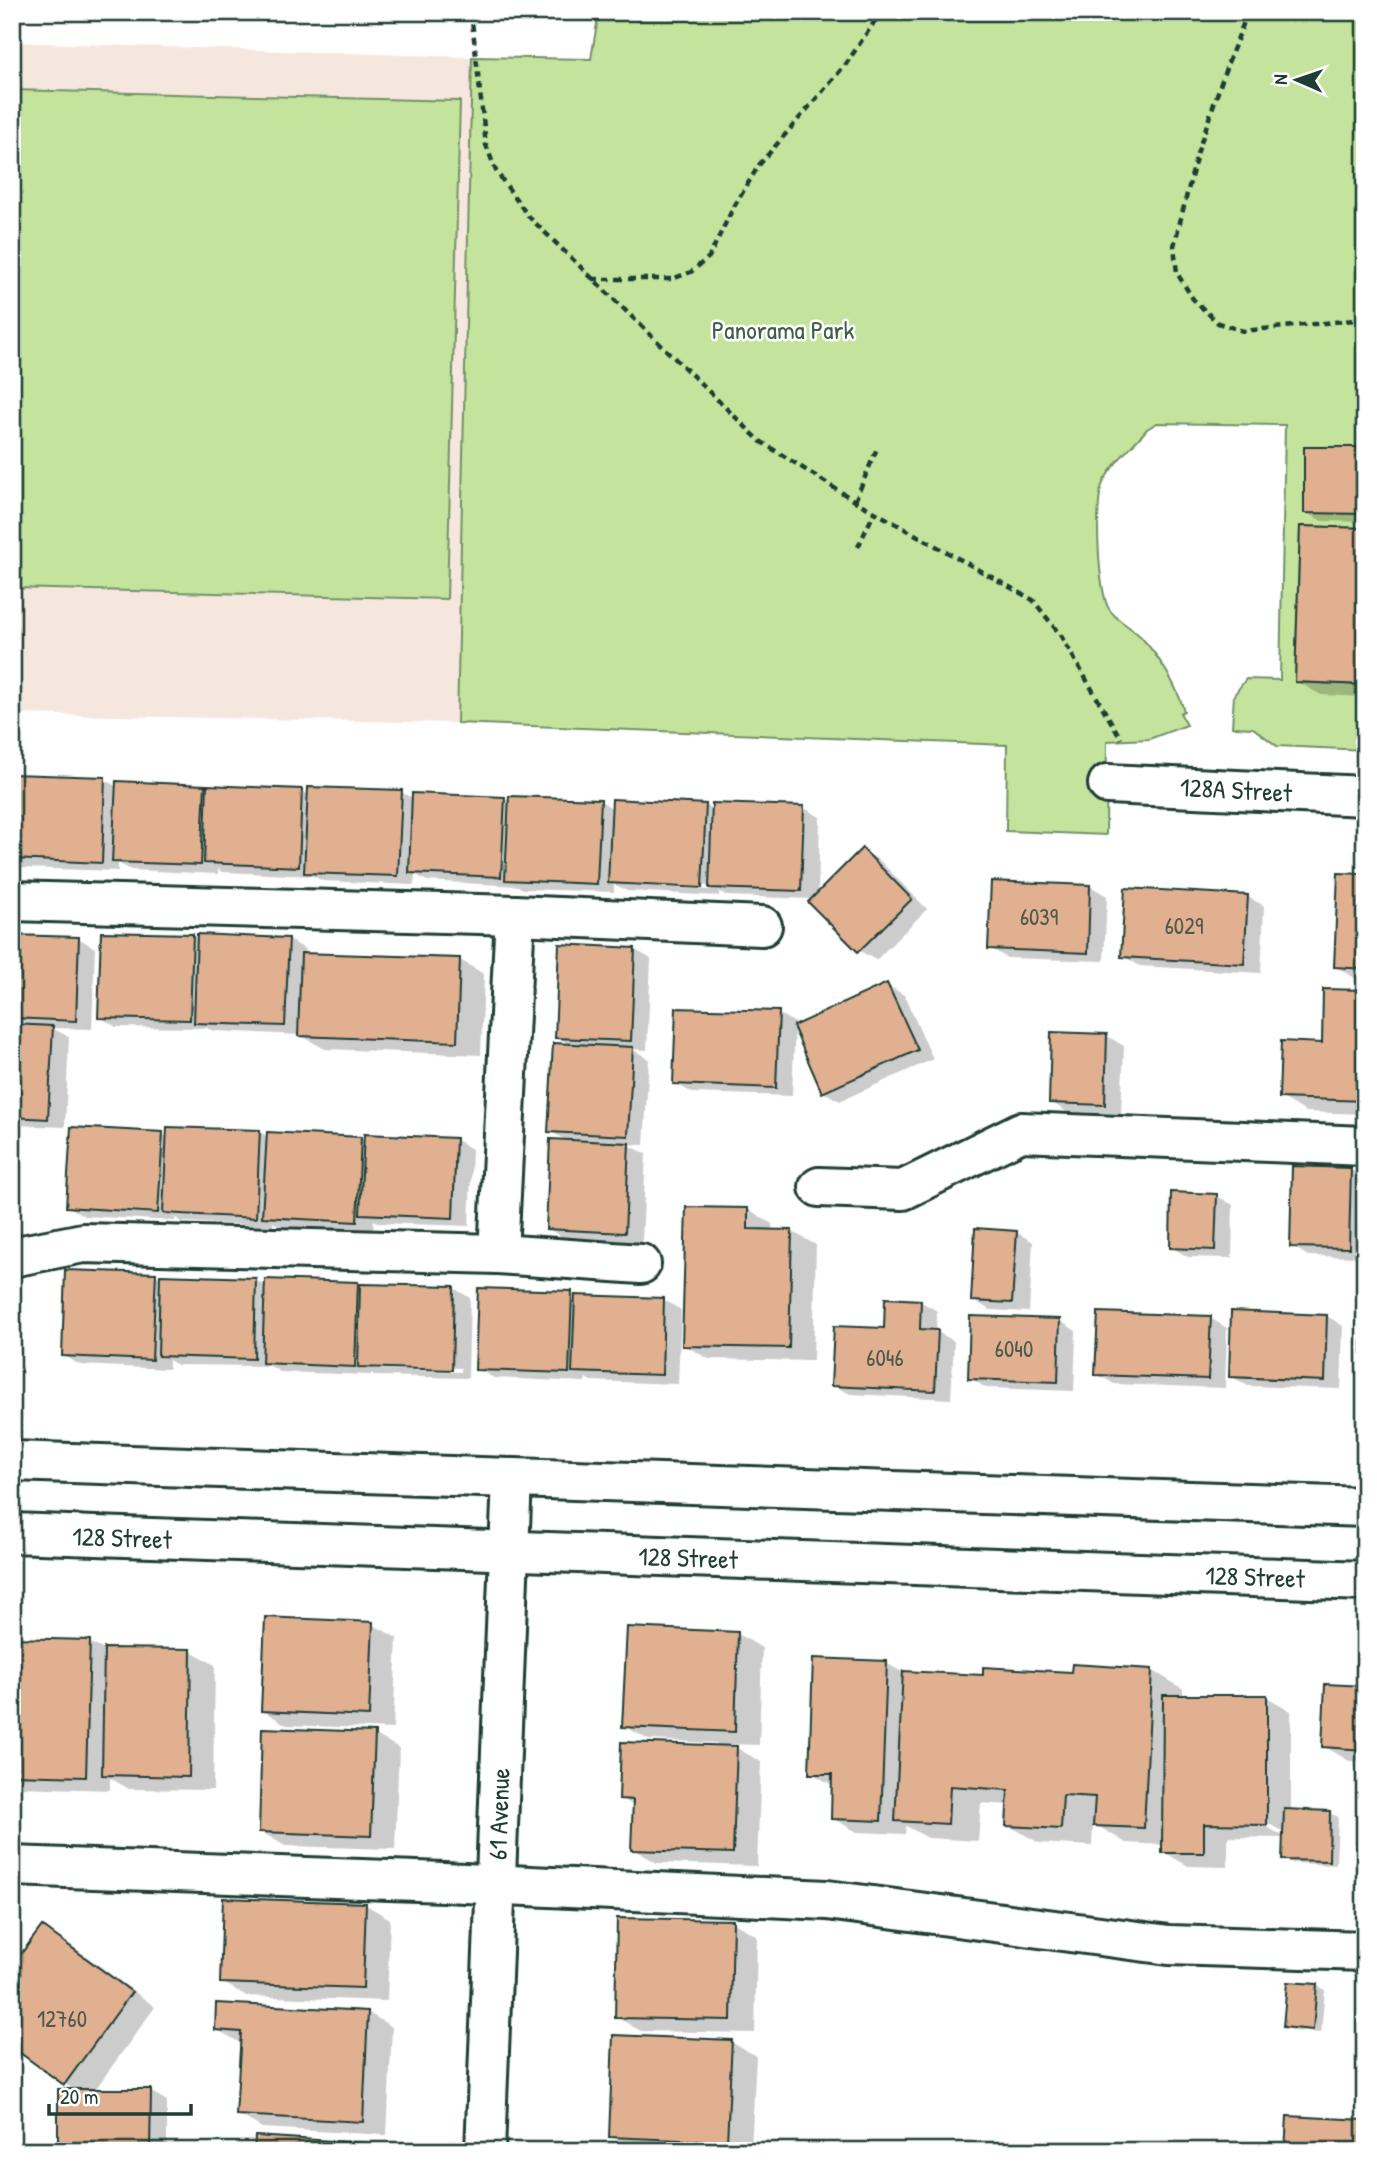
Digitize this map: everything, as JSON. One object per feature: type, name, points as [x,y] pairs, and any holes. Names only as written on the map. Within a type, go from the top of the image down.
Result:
[{"type":"main road","name":"128A Street","points":[[1108,784],[1365,796]]},
{"type":"main road","points":[[12,901],[516,915],[762,926]]},
{"type":"main road","points":[[498,1254],[516,915]]},
{"type":"main road","points":[[819,1187],[903,1190],[1021,1132],[1365,1146]]},
{"type":"main road","points":[[12,1257],[83,1243],[498,1254],[641,1264]]},
{"type":"main road","points":[[12,1461],[1365,1507]]},
{"type":"main road","name":"61 Avenue","points":[[485,2151],[512,1478]]},
{"type":"main road","name":"128 Street","points":[[12,1533],[1365,1581]]},
{"type":"main road","points":[[12,1866],[496,1884],[827,1900],[1169,1945],[1365,1951]]},
{"type":"path","points":[[471,12],[486,145],[496,171],[528,216],[760,441],[855,501],[1033,600],[1061,636],[1122,740]]},
{"type":"path","points":[[591,279],[672,279],[691,272],[709,257],[758,165],[846,64],[881,12]]},
{"type":"path","points":[[1248,12],[1227,65],[1191,176],[1174,246],[1177,273],[1193,299],[1218,323],[1243,331],[1365,319]]},
{"type":"path","points":[[855,501],[878,446]]},
{"type":"path","points":[[858,547],[875,511]]},
{"type":"shaded area","points":[[12,42],[472,57],[457,723],[12,714]]},
{"type":"green space","name":"Panorama Park","points":[[599,12],[1365,12],[1365,528],[1300,526],[1295,682],[1365,685],[1365,750],[1277,746],[1253,728],[1232,727],[1234,695],[1246,679],[1280,680],[1285,425],[1157,423],[1147,429],[1123,455],[1103,483],[1098,526],[1105,600],[1112,613],[1141,637],[1161,662],[1177,691],[1184,711],[1180,713],[1187,725],[1149,739],[1107,741],[1106,835],[1006,831],[1007,745],[457,723],[472,57],[591,59]]},
{"type":"green space","points":[[12,90],[460,101],[447,599],[12,588]]},
{"type":"building","points":[[1304,447],[1365,447],[1365,514],[1304,513]]},
{"type":"building","points":[[1300,526],[1365,528],[1365,685],[1295,682]]},
{"type":"building","points":[[12,774],[105,777],[102,863],[12,859]]},
{"type":"building","points":[[116,781],[205,785],[201,865],[112,862]]},
{"type":"building","points":[[207,785],[302,789],[299,867],[204,863]]},
{"type":"building","points":[[308,787],[402,790],[398,876],[304,873]]},
{"type":"building","points":[[412,793],[505,797],[501,877],[409,873]]},
{"type":"building","points":[[509,796],[601,799],[597,884],[505,880]]},
{"type":"building","points":[[612,799],[706,804],[702,888],[608,883]]},
{"type":"building","points":[[712,803],[804,806],[801,891],[709,888]]},
{"type":"building","points":[[862,848],[912,899],[858,952],[808,902]]},
{"type":"building","points":[[1338,873],[1365,874],[1365,969],[1334,967]]},
{"type":"building","points":[[991,881],[1090,885],[1088,953],[988,949]]},
{"type":"building","points":[[1125,888],[1248,895],[1244,964],[1121,957]]},
{"type":"building","points":[[101,932],[193,934],[190,1020],[98,1018]]},
{"type":"building","points":[[197,934],[289,938],[285,1026],[194,1023]]},
{"type":"building","points":[[12,935],[79,937],[76,1021],[12,1018]]},
{"type":"building","points":[[559,944],[635,948],[631,1041],[555,1038]]},
{"type":"building","points":[[301,953],[460,958],[457,1042],[298,1036]]},
{"type":"building","points":[[887,983],[918,1050],[822,1093],[793,1026]]},
{"type":"building","points":[[1323,989],[1365,990],[1365,1101],[1279,1098],[1281,1041],[1322,1043]]},
{"type":"building","points":[[676,1008],[779,1011],[776,1088],[673,1084]]},
{"type":"building","points":[[12,1024],[53,1026],[48,1119],[12,1117]]},
{"type":"building","points":[[1051,1032],[1107,1034],[1105,1105],[1049,1103]]},
{"type":"building","points":[[553,1043],[633,1047],[628,1136],[548,1132]]},
{"type":"building","points":[[71,1127],[163,1132],[158,1213],[66,1207]]},
{"type":"building","points":[[167,1127],[260,1130],[256,1218],[163,1213]]},
{"type":"building","points":[[267,1132],[361,1137],[357,1222],[262,1217]]},
{"type":"building","points":[[364,1134],[456,1138],[453,1218],[360,1214]]},
{"type":"building","points":[[550,1139],[629,1143],[625,1233],[546,1229]]},
{"type":"building","points":[[1292,1166],[1351,1168],[1349,1248],[1290,1247]]},
{"type":"building","points":[[1171,1192],[1217,1194],[1215,1250],[1170,1248]]},
{"type":"building","points":[[686,1207],[748,1208],[748,1229],[792,1230],[789,1348],[682,1346]]},
{"type":"building","points":[[975,1228],[1017,1231],[1012,1303],[971,1301]]},
{"type":"building","points":[[65,1270],[156,1273],[152,1360],[62,1356]]},
{"type":"building","points":[[160,1275],[256,1278],[254,1359],[158,1356]]},
{"type":"building","points":[[265,1279],[358,1282],[355,1367],[262,1363]]},
{"type":"building","points":[[360,1284],[454,1286],[452,1370],[358,1367]]},
{"type":"building","points":[[478,1288],[572,1291],[569,1373],[475,1370]]},
{"type":"building","points":[[575,1295],[664,1298],[662,1375],[572,1372]]},
{"type":"building","points":[[885,1298],[921,1300],[920,1329],[938,1330],[935,1391],[831,1386],[834,1326],[884,1328]]},
{"type":"building","points":[[1231,1311],[1327,1315],[1325,1381],[1229,1377]]},
{"type":"building","points":[[1098,1312],[1211,1316],[1208,1379],[1095,1375]]},
{"type":"building","points":[[970,1316],[1060,1319],[1058,1382],[968,1379]]},
{"type":"building","points":[[1363,1316],[1365,1397],[1361,1397]]},
{"type":"building","points":[[265,1617],[373,1622],[369,1716],[261,1711]]},
{"type":"building","points":[[627,1627],[738,1632],[735,1732],[622,1727]]},
{"type":"building","points":[[12,1638],[90,1640],[86,1777],[12,1775]]},
{"type":"building","points":[[104,1648],[191,1649],[189,1777],[102,1775]]},
{"type":"building","points":[[813,1658],[887,1661],[881,1821],[831,1819],[832,1774],[809,1774]]},
{"type":"building","points":[[1072,1664],[1152,1669],[1144,1828],[1093,1826],[1095,1797],[1063,1795],[1061,1829],[1006,1826],[1008,1790],[950,1786],[948,1824],[895,1821],[903,1671],[983,1675],[983,1667],[1071,1672]]},
{"type":"building","points":[[1325,1684],[1365,1686],[1365,1750],[1322,1747]]},
{"type":"building","points":[[1163,1695],[1267,1695],[1267,1825],[1204,1824],[1204,1853],[1162,1853]]},
{"type":"building","points":[[262,1728],[375,1732],[371,1836],[259,1832]]},
{"type":"building","points":[[621,1742],[737,1746],[733,1853],[631,1850],[633,1800],[619,1799]]},
{"type":"building","points":[[1284,1809],[1330,1811],[1329,1861],[1282,1860]]},
{"type":"building","points":[[223,1898],[366,1903],[363,1988],[220,1983]]},
{"type":"building","points":[[617,1918],[733,1920],[731,2020],[615,2018]]},
{"type":"building","points":[[42,1926],[132,1992],[64,2085],[12,2047],[12,1966]]},
{"type":"building","points":[[1287,1982],[1317,1984],[1313,2030],[1283,2027]]},
{"type":"building","points":[[216,2003],[368,2011],[363,2122],[236,2115],[241,2032],[215,2030]]},
{"type":"building","points":[[613,2035],[732,2040],[727,2142],[609,2137]]},
{"type":"building","points":[[58,2089],[151,2089],[150,2151],[58,2151]]},
{"type":"building","points":[[1287,2116],[1365,2120],[1365,2151],[1285,2151]]},
{"type":"building","points":[[255,2136],[363,2143],[362,2151],[254,2151]]}]
